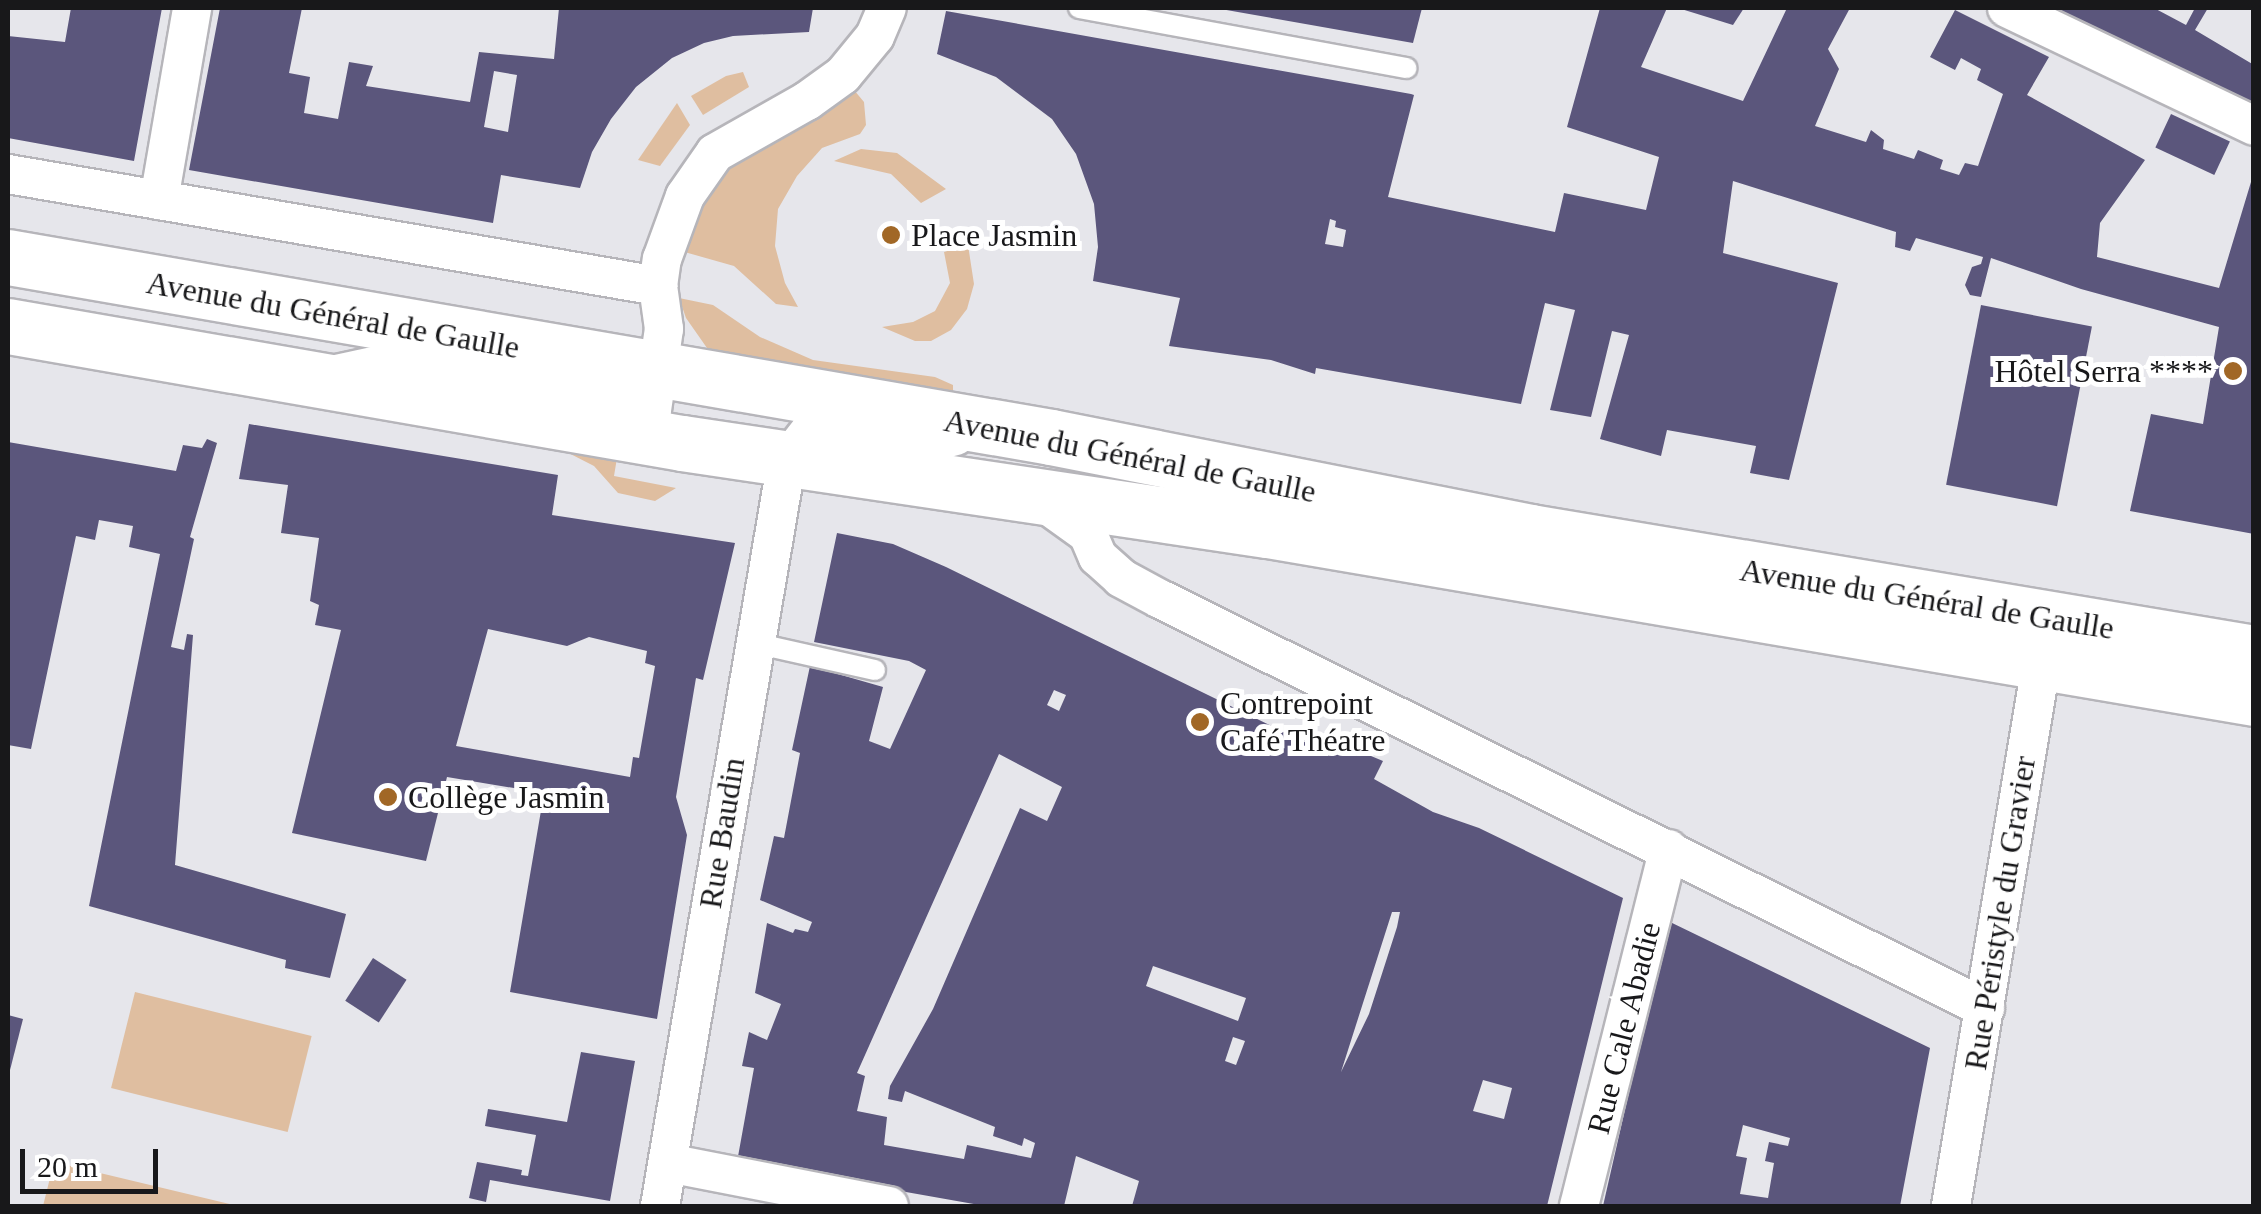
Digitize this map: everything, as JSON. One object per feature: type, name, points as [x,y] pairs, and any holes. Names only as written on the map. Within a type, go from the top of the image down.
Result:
[{"type":"main road","name":"Avenue du Général de Gaulle","points":[[8,257],[991,427],[1531,532],[2045,640],[2254,698]]},
{"type":"main road","name":"Avenue du Général de Gaulle","points":[[8,326],[787,460],[2045,640],[2254,653]]},
{"type":"street","points":[[159,200],[192,8]]},
{"type":"street","points":[[319,377],[388,364],[652,410],[664,329],[658,286],[669,236],[700,170],[715,153],[807,101],[844,75],[875,36],[887,8]]},
{"type":"street","points":[[2006,8],[2254,126]]},
{"type":"street","points":[[8,174],[658,286]]},
{"type":"street","points":[[787,460],[812,429],[933,442],[991,427]]},
{"type":"street","name":"Rue Baudin","points":[[660,1206],[787,460]]},
{"type":"street","points":[[1032,493],[1088,534],[1098,557],[1122,578],[1160,600],[1985,1008]]},
{"type":"street","name":"Rue Péristyle du Gravier","points":[[1952,1206],[2045,640]]},
{"type":"street","name":"Rue Cale Abadie","points":[[1579,1206],[1669,849]]},
{"type":"street","points":[[668,1162],[889,1206]]},
{"type":"lane","points":[[1079,8],[1406,68]]},
{"type":"lane","points":[[754,643],[875,670]]},
{"type":"shaded area","points":[[743,72],[749,87],[703,115],[691,96],[726,76]]},
{"type":"shaded area","points":[[854,90],[864,102],[866,125],[860,134],[822,148],[797,176],[778,209],[775,246],[785,283],[798,307],[776,304],[734,266],[681,251],[689,223],[723,171],[742,155]]},
{"type":"shaded area","points":[[677,103],[690,125],[660,166],[638,160]]},
{"type":"shaded area","points":[[861,149],[897,153],[946,189],[921,203],[891,174],[834,161]]},
{"type":"shaded area","points":[[968,245],[974,284],[967,309],[951,330],[931,341],[915,341],[882,327],[913,322],[935,311],[950,283],[944,252]]},
{"type":"shaded area","points":[[679,298],[713,305],[760,337],[813,360],[935,377],[953,385],[953,397],[730,362],[707,348],[686,318]]},
{"type":"shaded area","points":[[549,443],[617,458],[614,476],[676,488],[655,501],[618,493],[594,466]]},
{"type":"shaded area","points":[[135,992],[312,1036],[288,1132],[111,1088]]},
{"type":"shaded area","points":[[54,1162],[238,1206],[43,1206]]},
{"type":"building","points":[[71,8],[162,8],[134,161],[8,138],[8,36],[65,42]]},
{"type":"building","points":[[220,8],[302,8],[289,73],[310,77],[304,113],[338,119],[349,62],[373,66],[366,86],[470,102],[479,52],[554,59],[559,8],[813,8],[809,32],[733,36],[704,43],[672,58],[636,87],[611,119],[592,152],[580,188],[501,175],[493,223],[189,170]],"holes":[[[494,71],[517,75],[508,132],[484,127]]]},
{"type":"building","points":[[1215,8],[1422,8],[1413,43]]},
{"type":"building","points":[[1600,8],[1667,8],[1641,67],[1743,101],[1787,8],[1850,8],[1828,49],[1839,69],[1815,126],[1866,142],[1871,130],[1884,140],[1883,149],[1914,159],[1918,150],[1943,160],[1940,169],[1959,175],[1965,163],[1978,166],[2003,94],[1977,80],[1981,69],[1961,58],[1955,70],[1930,57],[1955,10],[2049,57],[2027,95],[2145,160],[2100,223],[2097,257],[2219,288],[2254,172],[2254,534],[2130,511],[2151,414],[2203,424],[2219,327],[2081,289],[1991,258],[1981,297],[1970,295],[1965,285],[1972,267],[1981,264],[1983,257],[1916,238],[1910,251],[1895,247],[1896,232],[1733,181],[1723,253],[1838,283],[1789,480],[1750,473],[1756,446],[1667,430],[1661,456],[1600,439],[1629,335],[1612,331],[1591,417],[1550,410],[1575,310],[1545,303],[1521,404],[1316,368],[1315,374],[1271,360],[1169,346],[1180,298],[1093,281],[1098,247],[1094,204],[1076,154],[1052,119],[996,77],[937,54],[946,11],[1411,94],[1414,95],[1388,197],[1555,232],[1564,193],[1646,210],[1659,157],[1567,127]],"holes":[[[1330,219],[1336,221],[1335,227],[1346,230],[1343,247],[1325,244]]]},
{"type":"building","points":[[1678,8],[1744,8],[1733,25]]},
{"type":"building","points":[[2045,8],[2154,8],[2186,25],[2195,8],[2208,8],[2195,30],[2254,65],[2254,107]]},
{"type":"building","points":[[2171,114],[2230,141],[2214,175],[2155,148]]},
{"type":"building","points":[[1981,305],[2092,327],[2057,506],[1946,485]]},
{"type":"building","points":[[249,424],[558,475],[552,515],[735,543],[703,680],[696,678],[676,797],[687,835],[657,1019],[510,992],[544,793],[447,777],[426,861],[292,833],[341,630],[315,625],[319,605],[310,601],[319,538],[281,533],[288,485],[239,479]],"holes":[[[488,629],[567,646],[589,637],[647,651],[645,663],[655,666],[639,758],[633,757],[630,777],[456,746]]]},
{"type":"building","points":[[207,439],[217,443],[190,537],[194,539],[171,647],[184,650],[187,634],[193,635],[175,865],[346,914],[330,978],[285,968],[286,960],[89,906],[160,554],[129,547],[133,526],[99,520],[95,540],[76,536],[31,749],[8,745],[8,442],[176,471],[183,445],[202,448]]},
{"type":"building","points":[[837,533],[893,544],[1331,755],[1335,741],[1383,761],[1374,779],[1433,812],[1479,828],[1623,898],[1547,1206],[1132,1206],[1139,1181],[1076,1156],[1064,1206],[985,1206],[737,1162],[754,1068],[742,1066],[749,1032],[767,1040],[781,1004],[755,993],[767,923],[793,933],[795,929],[808,932],[812,922],[760,900],[774,836],[784,838],[800,753],[792,750],[810,666],[883,687],[869,741],[890,749],[926,670],[909,661],[814,642]],"holes":[[[1054,690],[1066,695],[1059,711],[1047,705]],[[999,754],[1062,787],[1047,821],[1020,808],[933,1009],[890,1086],[888,1099],[902,1102],[905,1091],[995,1127],[993,1136],[1022,1146],[1024,1138],[1035,1143],[1031,1158],[967,1145],[964,1159],[884,1145],[887,1117],[857,1111],[865,1076],[857,1073]],[[1392,912],[1400,912],[1369,1014],[1341,1072]],[[1153,966],[1246,998],[1238,1021],[1146,986]],[[1233,1037],[1245,1041],[1236,1065],[1225,1061]],[[1483,1080],[1512,1088],[1504,1119],[1473,1111]]]},
{"type":"building","points":[[1668,921],[1930,1048],[1900,1206],[1603,1206]],"holes":[[[1743,1125],[1790,1138],[1788,1146],[1769,1142],[1765,1161],[1774,1163],[1768,1198],[1740,1194],[1747,1158],[1736,1156]]]},
{"type":"building","points":[[373,958],[407,980],[379,1023],[345,1001]]},
{"type":"building","points":[[8,1015],[23,1019],[9,1074],[8,1073]]},
{"type":"building","points":[[581,1052],[635,1061],[610,1201],[490,1180],[486,1202],[469,1198],[477,1162],[522,1170],[521,1175],[528,1176],[536,1135],[485,1126],[488,1109],[567,1122]]},
{"type":"place","name":"Place Jasmin","points":[[891,235]]},
{"type":"place","name":"Hôtel Serra ****","points":[[2233,371]]},
{"type":"place","name":"Contrepoint Café Théatre","points":[[1200,722]]},
{"type":"place","name":"Collège Jasmin","points":[[388,797]]}]
